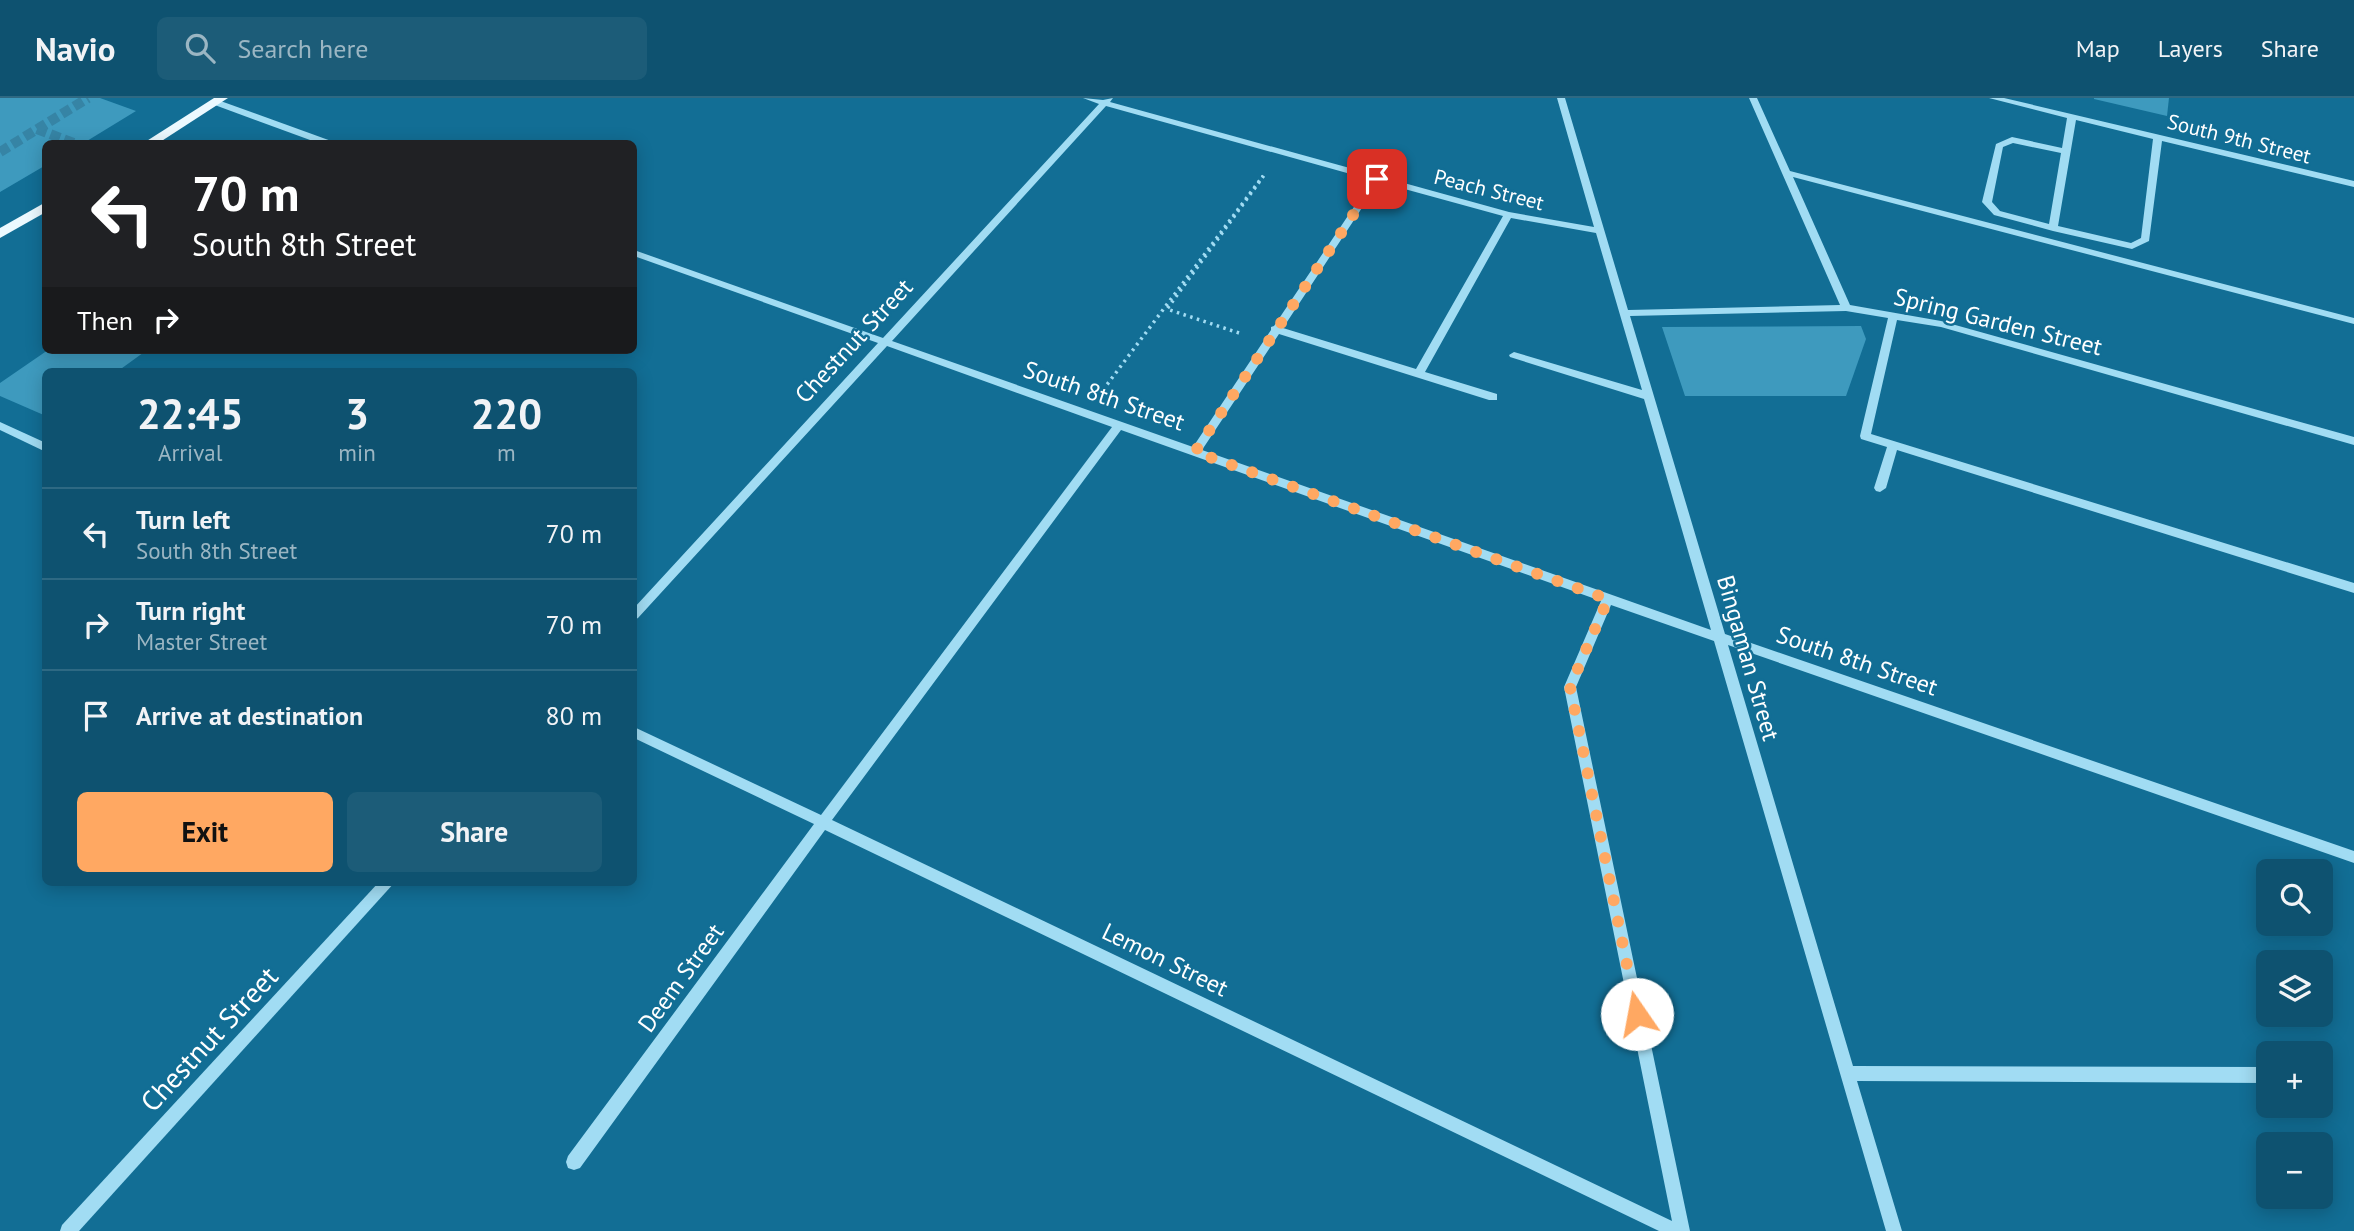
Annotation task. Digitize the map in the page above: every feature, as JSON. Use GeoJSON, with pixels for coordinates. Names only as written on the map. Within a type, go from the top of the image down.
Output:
{"type":"FeatureCollection","features":[{"type":"Feature","properties":{"kind":"main road"},"geometry":{"type":"LineString","coordinates":[[154,140],[214,99]]}},
{"type":"Feature","properties":{"kind":"main road"},"geometry":{"type":"LineString","coordinates":[[0,234],[42,208]]}},
{"type":"Feature","properties":{"kind":"street","name":"Peach Street"},"geometry":{"type":"LineString","coordinates":[[1087,98],[1107,101],[1507,215],[1600,232]]}},
{"type":"Feature","properties":{"kind":"street","name":"Bingaman Street"},"geometry":{"type":"LineString","coordinates":[[1561,98],[1894,1231]]}},
{"type":"Feature","properties":{"kind":"street"},"geometry":{"type":"LineString","coordinates":[[1753,98],[1846,308]]}},
{"type":"Feature","properties":{"kind":"street","name":"South 9th Street"},"geometry":{"type":"LineString","coordinates":[[1996,98],[2354,184]]}},
{"type":"Feature","properties":{"kind":"street"},"geometry":{"type":"LineString","coordinates":[[214,99],[321,140]]}},
{"type":"Feature","properties":{"kind":"street","name":"Chestnut Street"},"geometry":{"type":"LineString","coordinates":[[637,612],[1107,101]]}},
{"type":"Feature","properties":{"kind":"street"},"geometry":{"type":"LineString","coordinates":[[2053,228],[2064,151],[2072,117]]}},
{"type":"Feature","properties":{"kind":"street"},"geometry":{"type":"LineString","coordinates":[[2064,151],[2012,140],[1999,146],[1987,202],[1997,213],[2132,246],[2146,239],[2158,137]]}},
{"type":"Feature","properties":{"kind":"street"},"geometry":{"type":"LineString","coordinates":[[1786,173],[2354,321]]}},
{"type":"Feature","properties":{"kind":"street"},"geometry":{"type":"LineString","coordinates":[[1195,452],[1377,179]]}},
{"type":"Feature","properties":{"kind":"street"},"geometry":{"type":"LineString","coordinates":[[1419,373],[1507,215]]}},
{"type":"Feature","properties":{"kind":"street","name":"South 8th Street"},"geometry":{"type":"LineString","coordinates":[[637,254],[1608,599],[2354,857]]}},
{"type":"Feature","properties":{"kind":"street","name":"Spring Garden Street"},"geometry":{"type":"LineString","coordinates":[[1623,313],[1846,308],[1941,324],[2354,441]]}},
{"type":"Feature","properties":{"kind":"street"},"geometry":{"type":"LineString","coordinates":[[1893,316],[1865,436],[2354,588]]}},
{"type":"Feature","properties":{"kind":"street"},"geometry":{"type":"LineString","coordinates":[[1275,329],[1493,397]]}},
{"type":"Feature","properties":{"kind":"street"},"geometry":{"type":"LineString","coordinates":[[1514,355],[1648,396]]}},
{"type":"Feature","properties":{"kind":"street","name":"Deem Street"},"geometry":{"type":"LineString","coordinates":[[574,1162],[1119,425]]}},
{"type":"Feature","properties":{"kind":"street"},"geometry":{"type":"LineString","coordinates":[[0,426],[42,446]]}},
{"type":"Feature","properties":{"kind":"street"},"geometry":{"type":"LineString","coordinates":[[1880,488],[1893,445]]}},
{"type":"Feature","properties":{"kind":"street"},"geometry":{"type":"LineString","coordinates":[[1608,599],[1570,687],[1679,1231]]}},
{"type":"Feature","properties":{"kind":"street","name":"Lemon Street"},"geometry":{"type":"LineString","coordinates":[[637,733],[1679,1231]]}},
{"type":"Feature","properties":{"kind":"street","name":"Chestnut Street"},"geometry":{"type":"LineString","coordinates":[[68,1231],[384,886]]}},
{"type":"Feature","properties":{"kind":"street"},"geometry":{"type":"LineString","coordinates":[[1848,1073],[2256,1075]]}},
{"type":"Feature","properties":{"kind":"path"},"geometry":{"type":"LineString","coordinates":[[1266,342],[1167,309],[1281,152]]}},
{"type":"Feature","properties":{"kind":"path"},"geometry":{"type":"LineString","coordinates":[[1086,413],[1281,152]]}},
{"type":"Feature","properties":{"kind":"building"},"geometry":{"type":"Polygon","coordinates":[[[0,98],[100,98],[136,111],[89,140],[42,140],[42,167],[0,192],[0,98]]]}},
{"type":"Feature","properties":{"kind":"building"},"geometry":{"type":"Polygon","coordinates":[[[2169,98],[2167,116],[2094,99],[2169,98]]]}},
{"type":"Feature","properties":{"kind":"building"},"geometry":{"type":"Polygon","coordinates":[[[1861,326],[1866,339],[1846,396],[1685,396],[1662,327],[1861,326]]]}},
{"type":"Feature","properties":{"kind":"building"},"geometry":{"type":"Polygon","coordinates":[[[42,354],[141,354],[122,368],[42,368],[42,414],[0,396],[0,383],[42,354]]]}},
{"type":"Feature","properties":{"kind":"tunnel"},"geometry":{"type":"LineString","coordinates":[[37,129],[88,98]]}},
{"type":"Feature","properties":{"kind":"tunnel"},"geometry":{"type":"LineString","coordinates":[[0,152],[37,129]]}},
{"type":"Feature","properties":{"kind":"tunnel"},"geometry":{"type":"LineString","coordinates":[[37,129],[66,140]]}},
{"type":"Feature","properties":{"kind":"route"},"geometry":{"type":"LineString","coordinates":[[1377,179],[1195,452],[1608,599],[1570,687],[1637,1014]]}}]}
